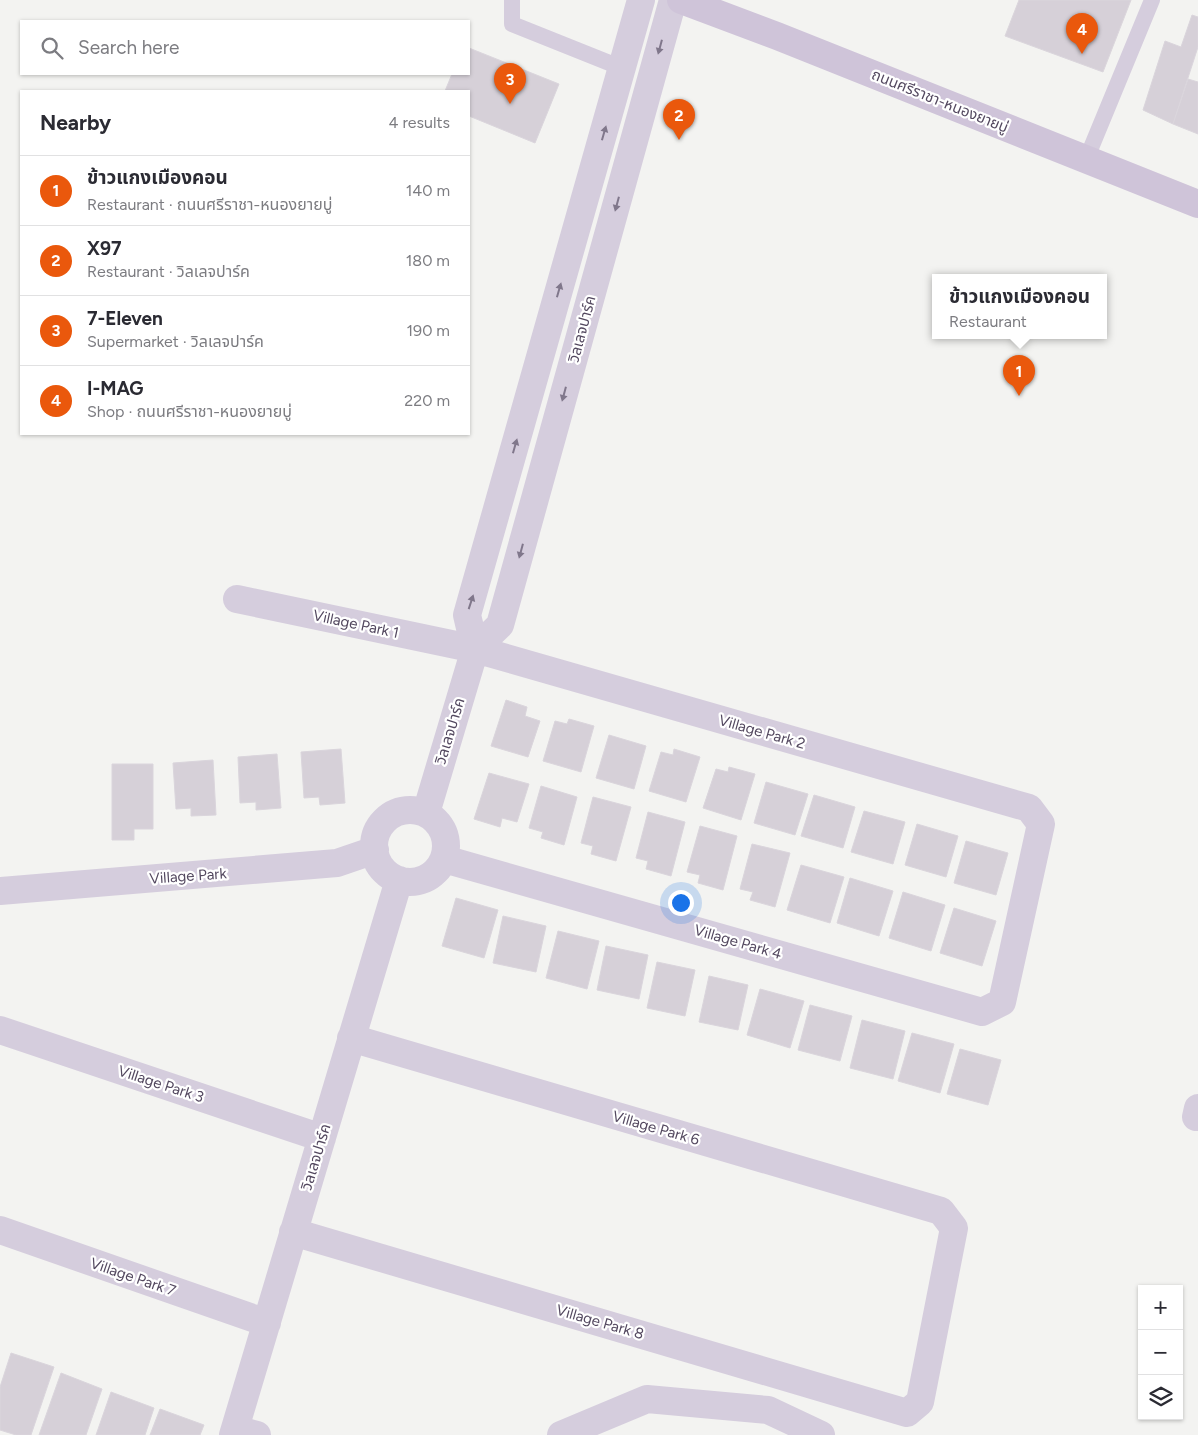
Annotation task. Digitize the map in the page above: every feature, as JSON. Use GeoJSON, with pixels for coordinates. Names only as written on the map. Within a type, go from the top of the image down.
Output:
{"type":"FeatureCollection","features":[{"type":"Feature","properties":{"kind":"main road","name":"ถนนศรีราชา-หนองยายบู่"},"geometry":{"type":"LineString","coordinates":[[681,0],[777,36],[1198,204]]}},
{"type":"Feature","properties":{"kind":"street","name":"วิลเลจปาร์ค"},"geometry":{"type":"LineString","coordinates":[[426,813],[475,649],[467,615],[642,0]]}},
{"type":"Feature","properties":{"kind":"street","name":"วิลเลจปาร์ค"},"geometry":{"type":"LineString","coordinates":[[475,649],[500,626],[673,0]]}},
{"type":"Feature","properties":{"kind":"street","name":"Village Park 1"},"geometry":{"type":"LineString","coordinates":[[237,599],[475,649]]}},
{"type":"Feature","properties":{"kind":"street","name":"Village Park 2"},"geometry":{"type":"LineString","coordinates":[[475,649],[1029,808],[1041,824],[1002,1002]]}},
{"type":"Feature","properties":{"kind":"street"},"geometry":{"type":"LineString","coordinates":[[413,810],[426,813],[441,827],[446,837],[444,859],[439,868],[426,878],[410,882],[399,880],[382,868],[377,860],[375,850],[375,838],[380,826],[389,817],[400,811],[413,810]]}},
{"type":"Feature","properties":{"kind":"street","name":"Village Park"},"geometry":{"type":"LineString","coordinates":[[0,891],[337,863],[375,850]]}},
{"type":"Feature","properties":{"kind":"street","name":"Village Park 4"},"geometry":{"type":"LineString","coordinates":[[444,859],[982,1012],[1002,1002]]}},
{"type":"Feature","properties":{"kind":"street","name":"วิลเลจปาร์ค"},"geometry":{"type":"LineString","coordinates":[[241,1433],[267,1323],[293,1232],[399,880]]}},
{"type":"Feature","properties":{"kind":"street","name":"Village Park 3"},"geometry":{"type":"LineString","coordinates":[[0,1030],[322,1138]]}},
{"type":"Feature","properties":{"kind":"street","name":"Village Park 6"},"geometry":{"type":"LineString","coordinates":[[351,1038],[942,1211],[954,1228],[920,1402],[907,1413]]}},
{"type":"Feature","properties":{"kind":"street","name":"Village Park 7"},"geometry":{"type":"LineString","coordinates":[[0,1230],[267,1323]]}},
{"type":"Feature","properties":{"kind":"street","name":"Village Park 8"},"geometry":{"type":"LineString","coordinates":[[293,1232],[907,1413]]}},
{"type":"Feature","properties":{"kind":"street"},"geometry":{"type":"LineString","coordinates":[[561,1435],[647,1399],[768,1410],[821,1435]]}},
{"type":"Feature","properties":{"kind":"lane"},"geometry":{"type":"LineString","coordinates":[[512,0],[512,24],[622,68]]}},
{"type":"Feature","properties":{"kind":"lane"},"geometry":{"type":"LineString","coordinates":[[1086,160],[1152,0]]}},
{"type":"Feature","properties":{"kind":"building"},"geometry":{"type":"Polygon","coordinates":[[[1019,0],[1131,0],[1103,72],[1005,36],[1019,0]]]}},
{"type":"Feature","properties":{"kind":"building"},"geometry":{"type":"Polygon","coordinates":[[[1192,15],[1198,17],[1198,47],[1173,124],[1143,110],[1165,41],[1181,47],[1192,15]]]}},
{"type":"Feature","properties":{"kind":"building"},"geometry":{"type":"Polygon","coordinates":[[[470,48],[559,84],[535,143],[470,116],[470,90],[445,90],[452,75],[470,75],[470,48]]]}},
{"type":"Feature","properties":{"kind":"building"},"geometry":{"type":"Polygon","coordinates":[[[1188,79],[1198,82],[1198,134],[1173,124],[1188,79]]]}},
{"type":"Feature","properties":{"kind":"building"},"geometry":{"type":"Polygon","coordinates":[[[506,700],[527,707],[525,716],[540,721],[528,757],[491,746],[506,700]]]}},
{"type":"Feature","properties":{"kind":"building"},"geometry":{"type":"Polygon","coordinates":[[[569,719],[594,726],[581,772],[543,761],[555,721],[567,724],[569,719]]]}},
{"type":"Feature","properties":{"kind":"building"},"geometry":{"type":"Polygon","coordinates":[[[609,735],[646,746],[634,789],[596,778],[609,735]]]}},
{"type":"Feature","properties":{"kind":"building"},"geometry":{"type":"Polygon","coordinates":[[[341,749],[345,803],[320,805],[319,797],[304,798],[301,752],[341,749]]]}},
{"type":"Feature","properties":{"kind":"building"},"geometry":{"type":"Polygon","coordinates":[[[674,749],[700,757],[686,802],[649,791],[661,752],[673,755],[674,749]]]}},
{"type":"Feature","properties":{"kind":"building"},"geometry":{"type":"Polygon","coordinates":[[[277,754],[281,808],[256,810],[256,802],[240,803],[238,757],[277,754]]]}},
{"type":"Feature","properties":{"kind":"building"},"geometry":{"type":"Polygon","coordinates":[[[213,760],[216,815],[191,816],[191,808],[176,809],[173,763],[213,760]]]}},
{"type":"Feature","properties":{"kind":"building"},"geometry":{"type":"Polygon","coordinates":[[[112,764],[153,764],[153,829],[134,829],[134,840],[112,840],[112,764]]]}},
{"type":"Feature","properties":{"kind":"building"},"geometry":{"type":"Polygon","coordinates":[[[729,767],[755,774],[741,820],[703,808],[716,769],[728,772],[729,767]]]}},
{"type":"Feature","properties":{"kind":"building"},"geometry":{"type":"Polygon","coordinates":[[[489,773],[529,784],[517,822],[502,818],[500,827],[474,819],[489,773]]]}},
{"type":"Feature","properties":{"kind":"building"},"geometry":{"type":"Polygon","coordinates":[[[766,782],[808,794],[795,835],[754,823],[766,782]]]}},
{"type":"Feature","properties":{"kind":"building"},"geometry":{"type":"Polygon","coordinates":[[[541,786],[577,797],[564,845],[541,838],[543,832],[529,828],[541,786]]]}},
{"type":"Feature","properties":{"kind":"building"},"geometry":{"type":"Polygon","coordinates":[[[814,795],[855,807],[843,848],[801,836],[814,795]]]}},
{"type":"Feature","properties":{"kind":"building"},"geometry":{"type":"Polygon","coordinates":[[[593,797],[631,807],[616,861],[591,854],[593,846],[581,843],[593,797]]]}},
{"type":"Feature","properties":{"kind":"building"},"geometry":{"type":"Polygon","coordinates":[[[864,811],[905,822],[893,864],[851,852],[864,811]]]}},
{"type":"Feature","properties":{"kind":"building"},"geometry":{"type":"Polygon","coordinates":[[[648,812],[685,822],[671,876],[646,869],[648,861],[636,858],[648,812]]]}},
{"type":"Feature","properties":{"kind":"building"},"geometry":{"type":"Polygon","coordinates":[[[917,824],[958,836],[946,877],[905,865],[917,824]]]}},
{"type":"Feature","properties":{"kind":"building"},"geometry":{"type":"Polygon","coordinates":[[[700,826],[737,836],[723,890],[698,883],[700,875],[687,872],[700,826]]]}},
{"type":"Feature","properties":{"kind":"building"},"geometry":{"type":"Polygon","coordinates":[[[966,841],[1008,853],[996,895],[954,883],[966,841]]]}},
{"type":"Feature","properties":{"kind":"building"},"geometry":{"type":"Polygon","coordinates":[[[752,844],[790,853],[775,907],[750,900],[753,892],[740,889],[752,844]]]}},
{"type":"Feature","properties":{"kind":"building"},"geometry":{"type":"Polygon","coordinates":[[[801,865],[844,877],[830,923],[787,910],[801,865]]]}},
{"type":"Feature","properties":{"kind":"building"},"geometry":{"type":"Polygon","coordinates":[[[850,878],[893,891],[879,936],[837,923],[850,878]]]}},
{"type":"Feature","properties":{"kind":"building"},"geometry":{"type":"Polygon","coordinates":[[[903,892],[945,905],[931,951],[889,938],[903,892]]]}},
{"type":"Feature","properties":{"kind":"building"},"geometry":{"type":"Polygon","coordinates":[[[456,898],[498,910],[484,958],[442,946],[456,898]]]}},
{"type":"Feature","properties":{"kind":"building"},"geometry":{"type":"Polygon","coordinates":[[[954,908],[996,921],[982,966],[940,953],[954,908]]]}},
{"type":"Feature","properties":{"kind":"building"},"geometry":{"type":"Polygon","coordinates":[[[503,916],[546,926],[536,972],[493,963],[503,916]]]}},
{"type":"Feature","properties":{"kind":"building"},"geometry":{"type":"Polygon","coordinates":[[[558,931],[599,941],[587,989],[546,978],[558,931]]]}},
{"type":"Feature","properties":{"kind":"building"},"geometry":{"type":"Polygon","coordinates":[[[606,946],[648,955],[639,999],[597,990],[606,946]]]}},
{"type":"Feature","properties":{"kind":"building"},"geometry":{"type":"Polygon","coordinates":[[[657,962],[695,970],[685,1016],[647,1008],[657,962]]]}},
{"type":"Feature","properties":{"kind":"building"},"geometry":{"type":"Polygon","coordinates":[[[709,976],[748,985],[738,1030],[699,1022],[709,976]]]}},
{"type":"Feature","properties":{"kind":"building"},"geometry":{"type":"Polygon","coordinates":[[[760,989],[804,1001],[790,1048],[747,1035],[760,989]]]}},
{"type":"Feature","properties":{"kind":"building"},"geometry":{"type":"Polygon","coordinates":[[[810,1005],[852,1016],[840,1061],[798,1050],[810,1005]]]}},
{"type":"Feature","properties":{"kind":"building"},"geometry":{"type":"Polygon","coordinates":[[[862,1020],[905,1031],[893,1079],[850,1068],[862,1020]]]}},
{"type":"Feature","properties":{"kind":"building"},"geometry":{"type":"Polygon","coordinates":[[[912,1033],[954,1044],[940,1093],[898,1081],[912,1033]]]}},
{"type":"Feature","properties":{"kind":"building"},"geometry":{"type":"Polygon","coordinates":[[[960,1049],[1001,1060],[988,1105],[947,1094],[960,1049]]]}},
{"type":"Feature","properties":{"kind":"building"},"geometry":{"type":"Polygon","coordinates":[[[11,1353],[54,1367],[31,1435],[16,1435],[0,1430],[0,1387],[11,1353]]]}},
{"type":"Feature","properties":{"kind":"building"},"geometry":{"type":"Polygon","coordinates":[[[61,1373],[102,1389],[86,1435],[39,1435],[61,1373]]]}},
{"type":"Feature","properties":{"kind":"building"},"geometry":{"type":"Polygon","coordinates":[[[111,1392],[154,1408],[145,1435],[96,1435],[111,1392]]]}},
{"type":"Feature","properties":{"kind":"building"},"geometry":{"type":"Polygon","coordinates":[[[160,1409],[204,1425],[200,1435],[150,1435],[160,1409]]]}},
{"type":"Feature","properties":{"kind":"place","name":"I-MAG"},"geometry":{"type":"Point","coordinates":[1082,54]}},
{"type":"Feature","properties":{"kind":"place","name":"7-Eleven"},"geometry":{"type":"Point","coordinates":[510,104]}},
{"type":"Feature","properties":{"kind":"place","name":"X97"},"geometry":{"type":"Point","coordinates":[679,140]}},
{"type":"Feature","properties":{"kind":"place","name":"ข้าวแกงเมืองคอน"},"geometry":{"type":"Point","coordinates":[1019,396]}}]}
